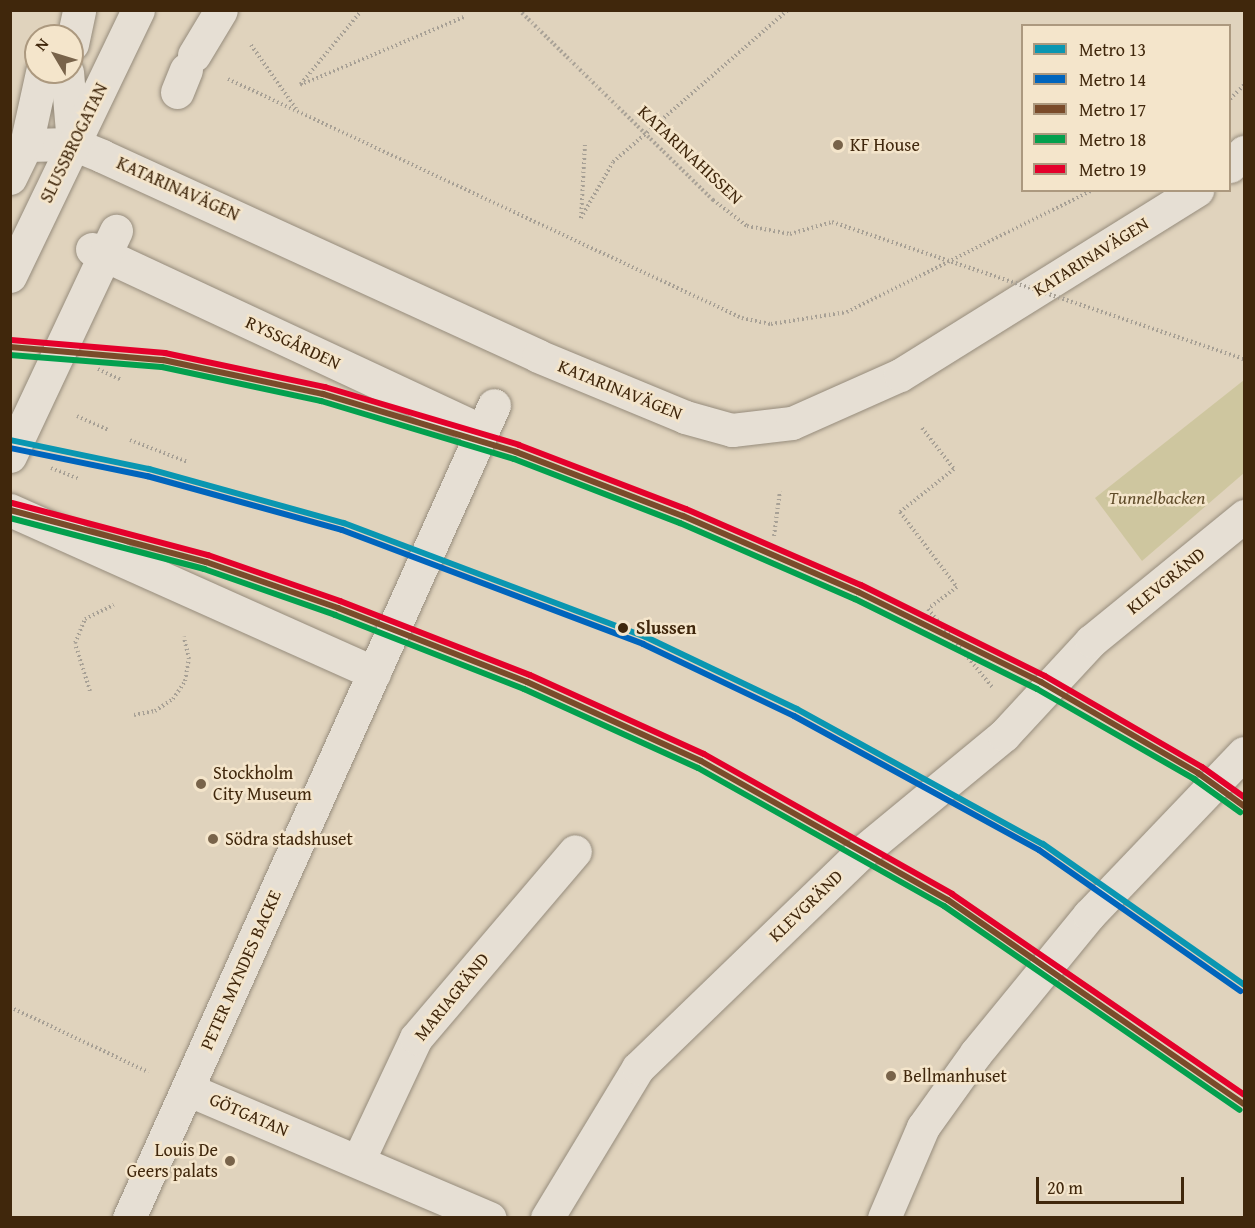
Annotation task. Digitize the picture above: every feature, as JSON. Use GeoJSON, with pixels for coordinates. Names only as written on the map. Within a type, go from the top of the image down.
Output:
{"type":"FeatureCollection","features":[{"type":"Feature","properties":{"kind":"street","name":"SLUSSBROGATAN"},"geometry":{"type":"LineString","coordinates":[[10,276],[138,10]]}},
{"type":"Feature","properties":{"kind":"street"},"geometry":{"type":"LineString","coordinates":[[10,178],[26,145],[39,84]]}},
{"type":"Feature","properties":{"kind":"street"},"geometry":{"type":"LineString","coordinates":[[68,84],[73,144]]}},
{"type":"Feature","properties":{"kind":"street","name":"KATARINAVÄGEN"},"geometry":{"type":"LineString","coordinates":[[26,145],[73,144],[538,356],[685,417],[732,430],[792,423],[900,375],[1194,192]]}},
{"type":"Feature","properties":{"kind":"street"},"geometry":{"type":"LineString","coordinates":[[1231,165],[1245,153]]}},
{"type":"Feature","properties":{"kind":"street","name":"RYSSGÅRDEN"},"geometry":{"type":"LineString","coordinates":[[10,456],[104,245],[488,418],[353,722]]}},
{"type":"Feature","properties":{"kind":"street"},"geometry":{"type":"LineString","coordinates":[[10,510],[165,589],[374,673]]}},
{"type":"Feature","properties":{"kind":"street","name":"KLEVGRÄND"},"geometry":{"type":"LineString","coordinates":[[547,1218],[638,1068],[861,853],[1018,720],[1091,641],[1245,516]]}},
{"type":"Feature","properties":{"kind":"street","name":"PETER MYNDES BACKE"},"geometry":{"type":"LineString","coordinates":[[129,1218],[353,722]]}},
{"type":"Feature","properties":{"kind":"street"},"geometry":{"type":"LineString","coordinates":[[884,1218],[923,1127],[976,1053],[1089,915],[1245,753]]}},
{"type":"Feature","properties":{"kind":"street","name":"MARIAGRÄND"},"geometry":{"type":"LineString","coordinates":[[358,1161],[416,1038],[575,851]]}},
{"type":"Feature","properties":{"kind":"street","name":"GÖTGATAN"},"geometry":{"type":"LineString","coordinates":[[187,1089],[490,1218]]}},
{"type":"Feature","properties":{"kind":"path"},"geometry":{"type":"LineString","coordinates":[[362,10],[300,85],[464,17]]}},
{"type":"Feature","properties":{"kind":"path","name":"KATARINAHISSEN"},"geometry":{"type":"LineString","coordinates":[[519,10],[713,200],[747,226],[790,234],[832,222],[1245,359]]}},
{"type":"Feature","properties":{"kind":"path"},"geometry":{"type":"LineString","coordinates":[[585,143],[581,218],[613,162],[788,10]]}},
{"type":"Feature","properties":{"kind":"path"},"geometry":{"type":"LineString","coordinates":[[245,35],[299,113]]}},
{"type":"Feature","properties":{"kind":"path"},"geometry":{"type":"LineString","coordinates":[[222,76],[741,318],[771,324],[847,312],[1089,192]]}},
{"type":"Feature","properties":{"kind":"path"},"geometry":{"type":"LineString","coordinates":[[1231,98],[1245,85]]}},
{"type":"Feature","properties":{"kind":"path"},"geometry":{"type":"LineString","coordinates":[[65,411],[109,430]]}},
{"type":"Feature","properties":{"kind":"path"},"geometry":{"type":"LineString","coordinates":[[922,428],[954,469],[900,512],[957,587],[928,609],[1018,720]]}},
{"type":"Feature","properties":{"kind":"path"},"geometry":{"type":"LineString","coordinates":[[130,440],[188,462]]}},
{"type":"Feature","properties":{"kind":"path"},"geometry":{"type":"LineString","coordinates":[[774,536],[780,491]]}},
{"type":"Feature","properties":{"kind":"path"},"geometry":{"type":"LineString","coordinates":[[90,692],[76,653],[79,630],[97,610],[124,605]]}},
{"type":"Feature","properties":{"kind":"path"},"geometry":{"type":"LineString","coordinates":[[134,715],[164,705],[185,681],[189,659],[178,629]]}},
{"type":"Feature","properties":{"kind":"path","name":"GÖTGATAN"},"geometry":{"type":"LineString","coordinates":[[10,1008],[187,1089]]}},
{"type":"Feature","properties":{"kind":"green space","name":"Tunnelbacken"},"geometry":{"type":"Polygon","coordinates":[[[1244,380],[1244,473],[1142,561],[1095,498],[1244,380]]]}},
{"type":"Feature","properties":{"kind":"metro line","name":"19"},"geometry":{"type":"LineString","coordinates":[[11,340],[165,353],[325,387],[519,445],[686,509],[861,585],[1045,676],[1202,767],[1244,797]]}},
{"type":"Feature","properties":{"kind":"metro line","name":"17"},"geometry":{"type":"LineString","coordinates":[[10,347],[163,360],[323,394],[516,452],[683,516],[858,592],[1041,682],[1198,773],[1244,806]]}},
{"type":"Feature","properties":{"kind":"metro line","name":"18"},"geometry":{"type":"LineString","coordinates":[[10,355],[162,367],[321,401],[514,459],[680,523],[855,599],[1037,689],[1194,779],[1240,812]]}},
{"type":"Feature","properties":{"kind":"metro line","name":"13"},"geometry":{"type":"LineString","coordinates":[[10,440],[149,469],[344,523],[646,637],[797,709],[1043,844],[1244,985]]}},
{"type":"Feature","properties":{"kind":"metro line","name":"14"},"geometry":{"type":"LineString","coordinates":[[10,448],[147,476],[342,530],[643,644],[794,716],[1039,850],[1240,991]]}},
{"type":"Feature","properties":{"kind":"metro line","name":"19"},"geometry":{"type":"LineString","coordinates":[[12,503],[208,555],[340,601],[530,675],[704,754],[952,894],[1244,1095]]}},
{"type":"Feature","properties":{"kind":"metro line","name":"17"},"geometry":{"type":"LineString","coordinates":[[10,510],[206,562],[338,608],[527,682],[701,761],[948,900],[1244,1104]]}},
{"type":"Feature","properties":{"kind":"metro line","name":"18"},"geometry":{"type":"LineString","coordinates":[[10,518],[204,569],[335,615],[524,689],[698,768],[944,906],[1240,1110]]}},
{"type":"Feature","properties":{"kind":"place","name":"KF House"},"geometry":{"type":"Point","coordinates":[838,145]}},
{"type":"Feature","properties":{"kind":"place","name":"Slussen"},"geometry":{"type":"Point","coordinates":[623,628]}},
{"type":"Feature","properties":{"kind":"place","name":"Stockholm City Museum"},"geometry":{"type":"Point","coordinates":[201,784]}},
{"type":"Feature","properties":{"kind":"place","name":"Södra stadshuset"},"geometry":{"type":"Point","coordinates":[213,839]}},
{"type":"Feature","properties":{"kind":"place","name":"Bellmanhuset"},"geometry":{"type":"Point","coordinates":[891,1076]}},
{"type":"Feature","properties":{"kind":"place","name":"Louis De Geers palats"},"geometry":{"type":"Point","coordinates":[230,1161]}}]}
